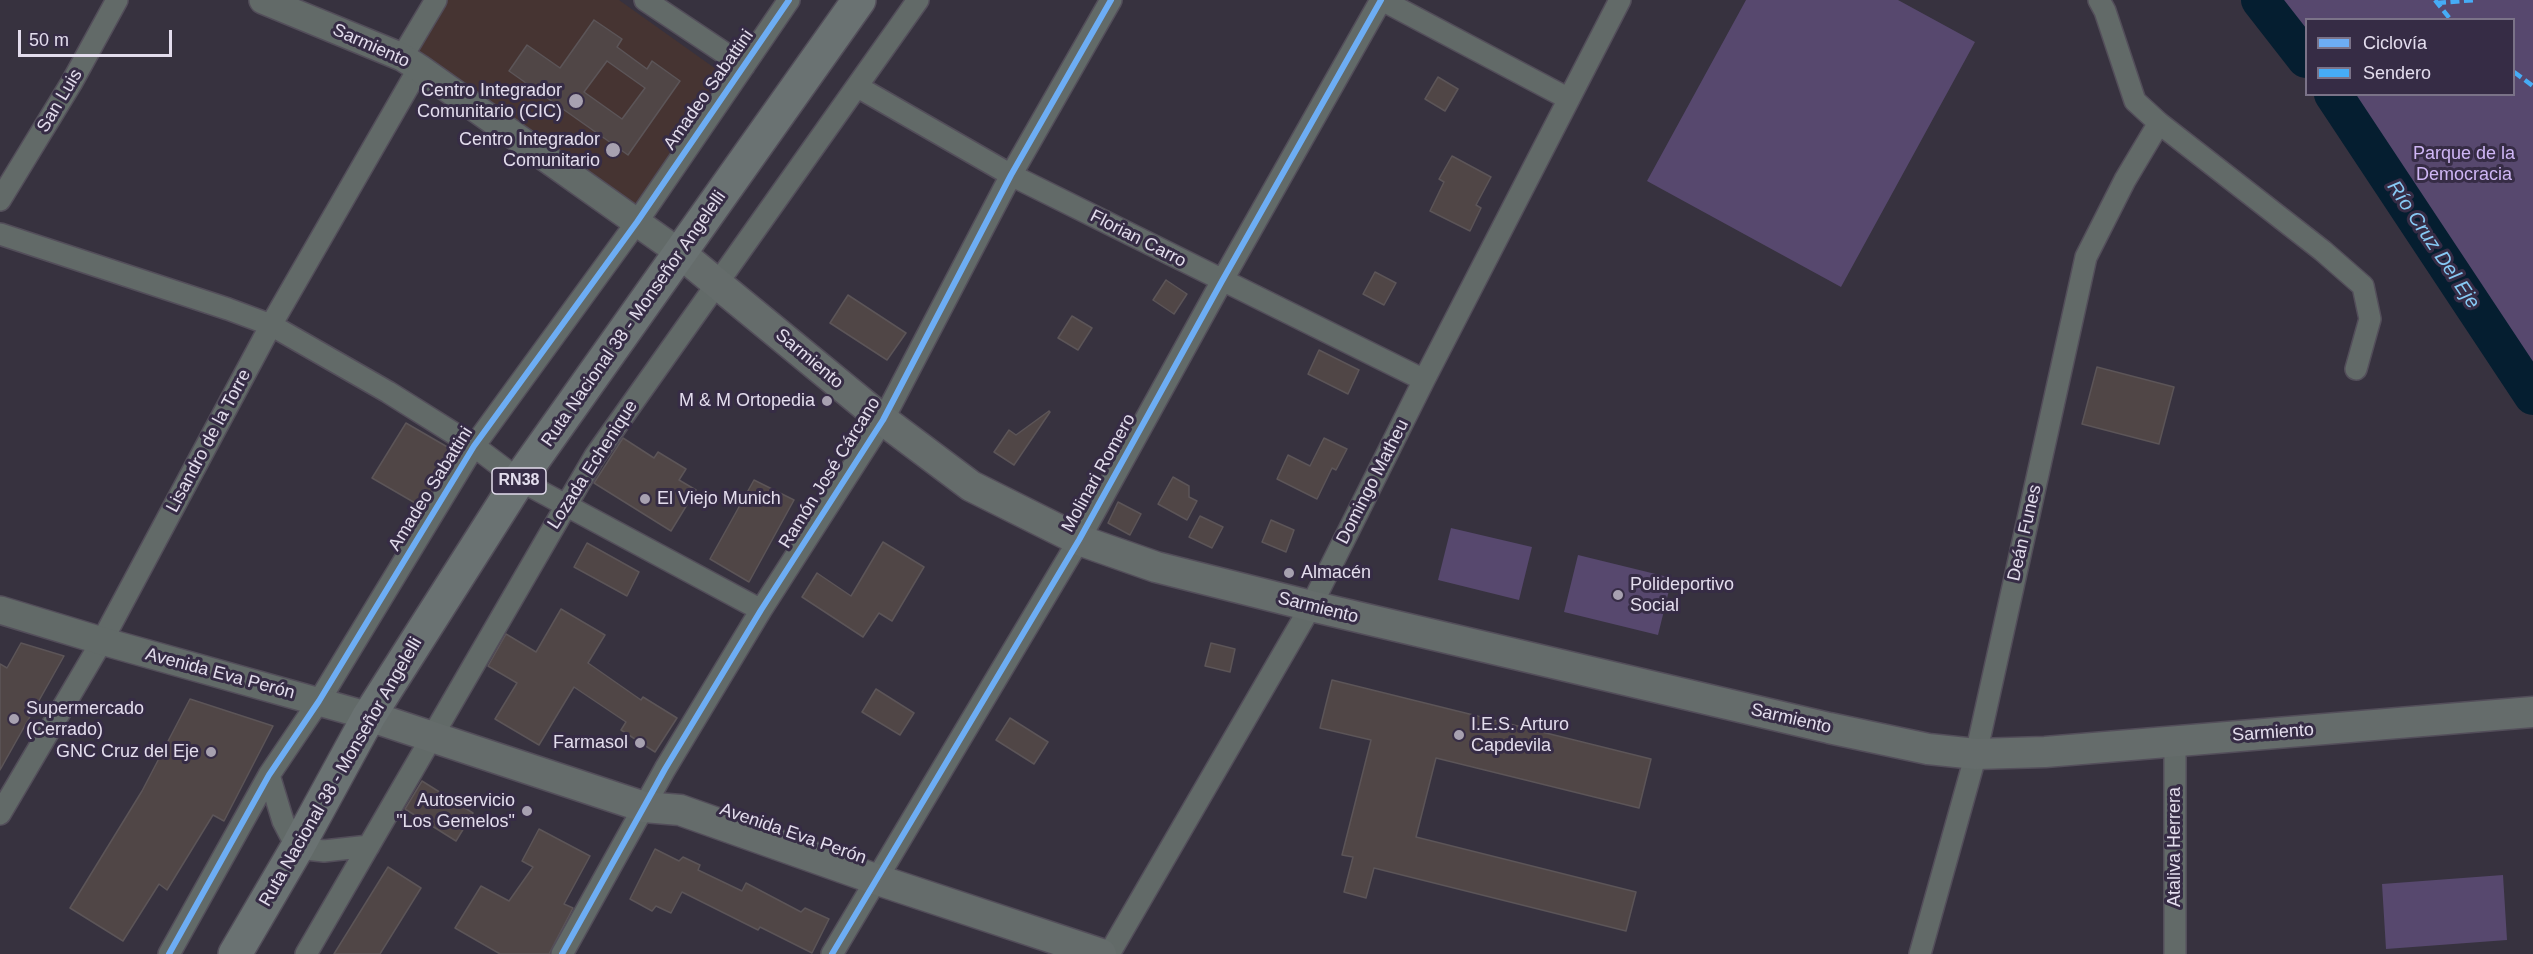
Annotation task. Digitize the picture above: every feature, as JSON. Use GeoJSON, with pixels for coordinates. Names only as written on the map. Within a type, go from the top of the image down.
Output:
{"type":"FeatureCollection","features":[{"type":"Feature","properties":{"kind":"highway","name":"Ruta Nacional 38 - Monseñor Angelelli"},"geometry":{"type":"LineString","coordinates":[[235,954],[297,848],[369,716],[519,480],[860,0]]}},
{"type":"Feature","properties":{"kind":"main road","name":"Sarmiento"},"geometry":{"type":"LineString","coordinates":[[680,253],[883,420],[971,486],[1079,540],[1156,567],[1311,606],[1830,728],[1928,749],[1976,754],[2045,752],[2533,712]]}},
{"type":"Feature","properties":{"kind":"main road","name":"Avenida Eva Perón"},"geometry":{"type":"LineString","coordinates":[[369,716],[644,807],[680,810],[1038,954]]}},
{"type":"Feature","properties":{"kind":"main road","name":"Avenida Eva Perón"},"geometry":{"type":"LineString","coordinates":[[871,886],[1101,954]]}},
{"type":"Feature","properties":{"kind":"street","name":"San Luis"},"geometry":{"type":"LineString","coordinates":[[0,200],[72,82],[117,0]]}},
{"type":"Feature","properties":{"kind":"street","name":"Sarmiento"},"geometry":{"type":"LineString","coordinates":[[263,0],[410,62],[680,253]]}},
{"type":"Feature","properties":{"kind":"street","name":"Lisandro de la Torre"},"geometry":{"type":"LineString","coordinates":[[0,814],[102,641],[271,326],[410,62],[436,0]]}},
{"type":"Feature","properties":{"kind":"street"},"geometry":{"type":"LineString","coordinates":[[645,0],[744,66]]}},
{"type":"Feature","properties":{"kind":"street","name":"Amadeo Sabattini"},"geometry":{"type":"LineString","coordinates":[[169,954],[269,775],[319,701],[474,446],[637,222],[789,0]]}},
{"type":"Feature","properties":{"kind":"street","name":"Lozada Echenique"},"geometry":{"type":"LineString","coordinates":[[306,954],[595,456],[918,0]]}},
{"type":"Feature","properties":{"kind":"street","name":"Ramón José Cárcano"},"geometry":{"type":"LineString","coordinates":[[562,954],[644,807],[761,610],[883,420],[1011,175],[1111,0]]}},
{"type":"Feature","properties":{"kind":"street"},"geometry":{"type":"LineString","coordinates":[[1382,0],[1569,99]]}},
{"type":"Feature","properties":{"kind":"street","name":"Molinari Romero"},"geometry":{"type":"LineString","coordinates":[[832,954],[1079,540],[1222,281],[1382,0]]}},
{"type":"Feature","properties":{"kind":"street","name":"Domingo Matheu"},"geometry":{"type":"LineString","coordinates":[[1109,954],[1311,606],[1424,380],[1620,0]]}},
{"type":"Feature","properties":{"kind":"street"},"geometry":{"type":"LineString","coordinates":[[2099,0],[2105,11],[2135,101],[2158,123],[2323,251],[2363,286],[2370,319],[2356,369]]}},
{"type":"Feature","properties":{"kind":"street","name":"Florian Carro"},"geometry":{"type":"LineString","coordinates":[[858,87],[1011,175],[1424,380]]}},
{"type":"Feature","properties":{"kind":"street","name":"Deán Funes"},"geometry":{"type":"LineString","coordinates":[[1920,954],[1976,754],[2086,257],[2125,180],[2158,123]]}},
{"type":"Feature","properties":{"kind":"street"},"geometry":{"type":"LineString","coordinates":[[0,234],[228,309],[271,326],[388,392],[474,446],[519,480],[761,610]]}},
{"type":"Feature","properties":{"kind":"street","name":"Avenida Eva Perón"},"geometry":{"type":"LineString","coordinates":[[0,610],[369,716]]}},
{"type":"Feature","properties":{"kind":"street","name":"Ataliva Herrera"},"geometry":{"type":"LineString","coordinates":[[2175,741],[2175,954]]}},
{"type":"Feature","properties":{"kind":"street"},"geometry":{"type":"LineString","coordinates":[[269,775],[283,821],[297,848],[324,851],[369,846]]}},
{"type":"Feature","properties":{"kind":"shaded area","name":"Centro Integrador Comunitario"},"geometry":{"type":"Polygon","coordinates":[[[437,0],[619,0],[730,79],[637,222],[406,53],[437,0]]]}},
{"type":"Feature","properties":{"kind":"green space"},"geometry":{"type":"Polygon","coordinates":[[[1746,0],[1898,0],[1975,42],[1841,287],[1647,181],[1746,0]]]}},
{"type":"Feature","properties":{"kind":"green space","name":"Parque de la Democracia"},"geometry":{"type":"Polygon","coordinates":[[[2260,0],[2533,0],[2533,396],[2334,96],[2515,96],[2515,18],[2305,18],[2305,58],[2260,0]]]}},
{"type":"Feature","properties":{"kind":"green space"},"geometry":{"type":"Polygon","coordinates":[[[1451,528],[1532,547],[1519,600],[1438,580],[1451,528]]]}},
{"type":"Feature","properties":{"kind":"green space","name":"Polideportivo Social"},"geometry":{"type":"Polygon","coordinates":[[[1578,555],[1672,578],[1658,635],[1564,612],[1578,555]]]}},
{"type":"Feature","properties":{"kind":"green space"},"geometry":{"type":"Polygon","coordinates":[[[2503,875],[2507,940],[2386,949],[2382,884],[2503,875]]]}},
{"type":"Feature","properties":{"kind":"building"},"geometry":{"type":"Polygon","coordinates":[[[594,20],[622,39],[617,47],[647,69],[652,61],[680,81],[628,155],[509,71],[527,45],[560,68],[594,20]],[[607,61],[584,92],[622,119],[645,88],[607,61]]]}},
{"type":"Feature","properties":{"kind":"building"},"geometry":{"type":"Polygon","coordinates":[[[1438,77],[1458,89],[1445,111],[1425,99],[1438,77]]]}},
{"type":"Feature","properties":{"kind":"building"},"geometry":{"type":"Polygon","coordinates":[[[1452,156],[1491,177],[1476,205],[1481,208],[1470,231],[1430,211],[1444,182],[1439,179],[1452,156]]]}},
{"type":"Feature","properties":{"kind":"building"},"geometry":{"type":"Polygon","coordinates":[[[1375,272],[1396,283],[1384,305],[1363,294],[1375,272]]]}},
{"type":"Feature","properties":{"kind":"building"},"geometry":{"type":"Polygon","coordinates":[[[1166,280],[1187,294],[1174,314],[1153,300],[1166,280]]]}},
{"type":"Feature","properties":{"kind":"building"},"geometry":{"type":"Polygon","coordinates":[[[848,295],[906,333],[887,360],[830,323],[848,295]]]}},
{"type":"Feature","properties":{"kind":"building"},"geometry":{"type":"Polygon","coordinates":[[[1072,316],[1092,328],[1078,350],[1058,338],[1072,316]]]}},
{"type":"Feature","properties":{"kind":"building"},"geometry":{"type":"Polygon","coordinates":[[[1319,350],[1359,370],[1348,394],[1308,374],[1319,350]]]}},
{"type":"Feature","properties":{"kind":"building"},"geometry":{"type":"Polygon","coordinates":[[[2097,367],[2174,387],[2159,444],[2082,424],[2097,367]]]}},
{"type":"Feature","properties":{"kind":"building"},"geometry":{"type":"Polygon","coordinates":[[[1049,411],[1014,465],[994,452],[1009,430],[1016,435],[1049,411]]]}},
{"type":"Feature","properties":{"kind":"building"},"geometry":{"type":"Polygon","coordinates":[[[406,423],[456,452],[422,507],[372,478],[406,423]]]}},
{"type":"Feature","properties":{"kind":"building"},"geometry":{"type":"Polygon","coordinates":[[[623,438],[654,458],[658,452],[686,469],[679,480],[696,490],[671,531],[594,483],[623,438]]]}},
{"type":"Feature","properties":{"kind":"building"},"geometry":{"type":"Polygon","coordinates":[[[1324,438],[1347,449],[1336,470],[1332,468],[1317,499],[1277,479],[1288,455],[1310,466],[1324,438]]]}},
{"type":"Feature","properties":{"kind":"building"},"geometry":{"type":"Polygon","coordinates":[[[1173,477],[1189,486],[1189,497],[1197,501],[1187,520],[1158,504],[1173,477]]]}},
{"type":"Feature","properties":{"kind":"building"},"geometry":{"type":"Polygon","coordinates":[[[754,480],[794,500],[749,582],[710,559],[754,480]]]}},
{"type":"Feature","properties":{"kind":"building"},"geometry":{"type":"Polygon","coordinates":[[[1118,502],[1141,514],[1130,535],[1108,523],[1118,502]]]}},
{"type":"Feature","properties":{"kind":"building"},"geometry":{"type":"Polygon","coordinates":[[[1200,516],[1223,527],[1212,548],[1189,537],[1200,516]]]}},
{"type":"Feature","properties":{"kind":"building"},"geometry":{"type":"Polygon","coordinates":[[[1271,520],[1294,530],[1286,552],[1262,542],[1271,520]]]}},
{"type":"Feature","properties":{"kind":"building"},"geometry":{"type":"Polygon","coordinates":[[[883,542],[924,567],[892,621],[879,613],[863,637],[802,597],[817,573],[851,596],[883,542]]]}},
{"type":"Feature","properties":{"kind":"building"},"geometry":{"type":"Polygon","coordinates":[[[587,543],[639,572],[627,596],[574,567],[587,543]]]}},
{"type":"Feature","properties":{"kind":"building"},"geometry":{"type":"Polygon","coordinates":[[[561,609],[605,635],[588,663],[641,700],[643,697],[677,718],[655,752],[621,730],[626,722],[574,687],[539,745],[495,719],[517,683],[488,666],[506,634],[536,652],[561,609]]]}},
{"type":"Feature","properties":{"kind":"building","name":"Supermercado (Cerrado)"},"geometry":{"type":"Polygon","coordinates":[[[21,643],[64,656],[0,770],[0,664],[7,668],[21,643]]]}},
{"type":"Feature","properties":{"kind":"building"},"geometry":{"type":"Polygon","coordinates":[[[1211,643],[1235,649],[1230,672],[1205,666],[1211,643]]]}},
{"type":"Feature","properties":{"kind":"building"},"geometry":{"type":"Polygon","coordinates":[[[1332,680],[1651,759],[1639,808],[1436,758],[1416,837],[1636,892],[1626,931],[1374,868],[1366,898],[1344,892],[1353,857],[1342,855],[1371,740],[1320,728],[1332,680]]]}},
{"type":"Feature","properties":{"kind":"building"},"geometry":{"type":"Polygon","coordinates":[[[876,689],[914,713],[900,735],[862,712],[876,689]]]}},
{"type":"Feature","properties":{"kind":"building"},"geometry":{"type":"Polygon","coordinates":[[[190,699],[273,726],[224,821],[213,815],[167,890],[159,884],[123,941],[70,908],[142,791],[190,699]]]}},
{"type":"Feature","properties":{"kind":"building"},"geometry":{"type":"Polygon","coordinates":[[[1010,718],[1048,742],[1034,764],[996,740],[1010,718]]]}},
{"type":"Feature","properties":{"kind":"building"},"geometry":{"type":"Polygon","coordinates":[[[422,781],[473,813],[456,841],[405,809],[422,781]]]}},
{"type":"Feature","properties":{"kind":"building"},"geometry":{"type":"Polygon","coordinates":[[[539,829],[590,856],[564,904],[573,908],[549,954],[500,954],[455,928],[481,886],[509,901],[533,867],[522,861],[539,829]]]}},
{"type":"Feature","properties":{"kind":"building"},"geometry":{"type":"Polygon","coordinates":[[[655,849],[679,861],[683,857],[700,865],[698,870],[742,891],[746,883],[801,912],[805,908],[829,919],[812,953],[760,927],[758,930],[682,892],[671,913],[656,906],[652,911],[630,899],[655,849]]]}},
{"type":"Feature","properties":{"kind":"building"},"geometry":{"type":"Polygon","coordinates":[[[388,867],[421,888],[380,954],[334,954],[388,867]]]}},
{"type":"Feature","properties":{"kind":"waterway","name":"Río Cruz Del Eje"},"geometry":{"type":"LineString","coordinates":[[2260,0],[2305,58]]}},
{"type":"Feature","properties":{"kind":"waterway","name":"Río Cruz Del Eje"},"geometry":{"type":"LineString","coordinates":[[2334,96],[2533,396]]}},
{"type":"Feature","properties":{"kind":"marked path"},"geometry":{"type":"LineString","coordinates":[[2435,0],[2449,18]]}},
{"type":"Feature","properties":{"kind":"marked path"},"geometry":{"type":"LineString","coordinates":[[2437,3],[2475,0]]}},
{"type":"Feature","properties":{"kind":"marked path"},"geometry":{"type":"LineString","coordinates":[[2515,73],[2533,86]]}},
{"type":"Feature","properties":{"kind":"cycle path"},"geometry":{"type":"LineString","coordinates":[[169,954],[269,775],[319,701],[474,446],[637,222],[789,0]]}},
{"type":"Feature","properties":{"kind":"cycle path"},"geometry":{"type":"LineString","coordinates":[[562,954],[665,769],[761,610],[883,420],[1011,175],[1111,0]]}},
{"type":"Feature","properties":{"kind":"cycle path"},"geometry":{"type":"LineString","coordinates":[[832,954],[1079,540],[1381,0]]}},
{"type":"Feature","properties":{"kind":"place","name":"Centro Integrador Comunitario (CIC)"},"geometry":{"type":"Point","coordinates":[576,101]}},
{"type":"Feature","properties":{"kind":"place","name":"Centro Integrador Comunitario"},"geometry":{"type":"Point","coordinates":[613,150]}},
{"type":"Feature","properties":{"kind":"place","name":"M & M Ortopedia"},"geometry":{"type":"Point","coordinates":[827,401]}},
{"type":"Feature","properties":{"kind":"place","name":"El Viejo Munich"},"geometry":{"type":"Point","coordinates":[645,499]}},
{"type":"Feature","properties":{"kind":"place","name":"Almacén"},"geometry":{"type":"Point","coordinates":[1289,573]}},
{"type":"Feature","properties":{"kind":"place","name":"Polideportivo Social"},"geometry":{"type":"Point","coordinates":[1618,595]}},
{"type":"Feature","properties":{"kind":"place","name":"Supermercado (Cerrado)"},"geometry":{"type":"Point","coordinates":[14,719]}},
{"type":"Feature","properties":{"kind":"place","name":"I.E.S. Arturo Capdevila"},"geometry":{"type":"Point","coordinates":[1459,735]}},
{"type":"Feature","properties":{"kind":"place","name":"Farmasol"},"geometry":{"type":"Point","coordinates":[640,743]}},
{"type":"Feature","properties":{"kind":"place","name":"GNC Cruz del Eje"},"geometry":{"type":"Point","coordinates":[211,752]}},
{"type":"Feature","properties":{"kind":"place","name":"Autoservicio \"Los Gemelos\""},"geometry":{"type":"Point","coordinates":[527,811]}}]}
